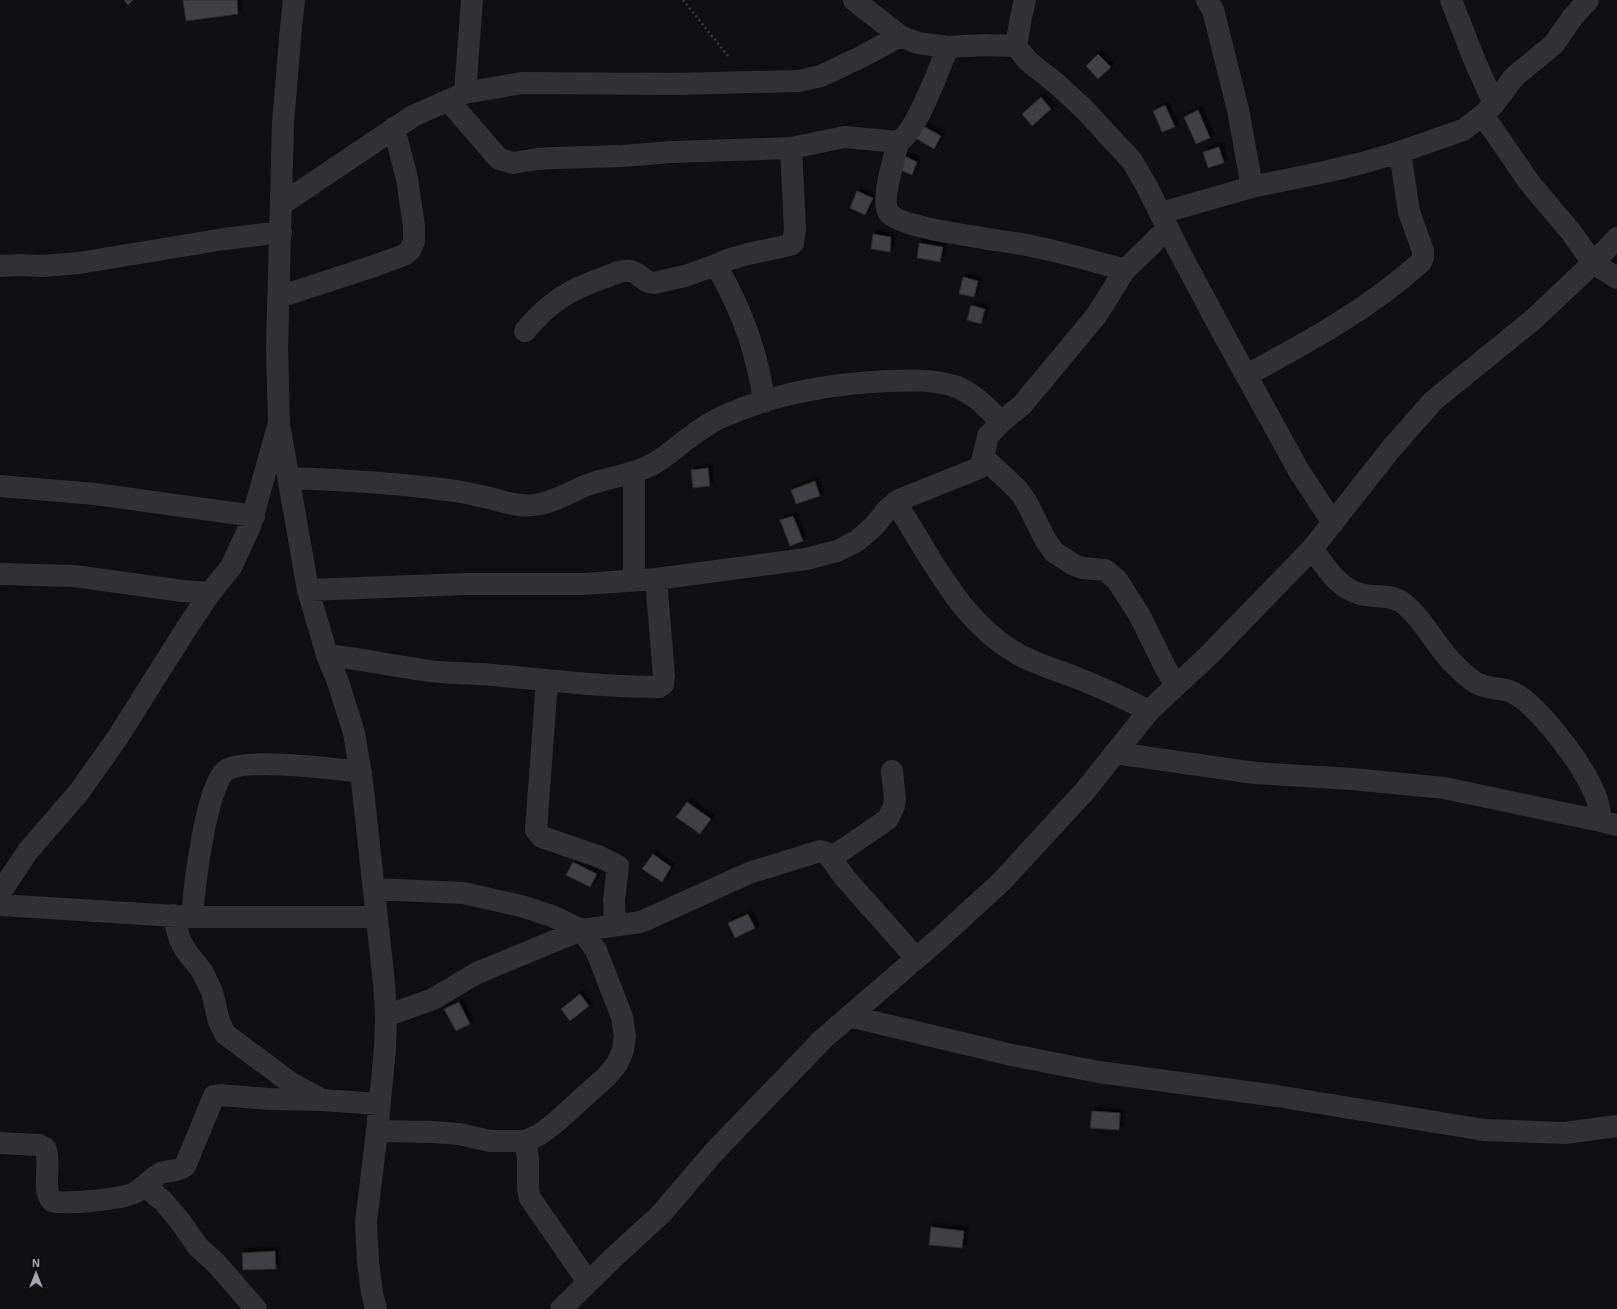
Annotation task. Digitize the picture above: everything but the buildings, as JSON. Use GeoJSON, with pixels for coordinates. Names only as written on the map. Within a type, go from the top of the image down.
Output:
{"type":"FeatureCollection","features":[{"type":"Feature","properties":{"kind":"street"},"geometry":{"type":"LineString","coordinates":[[294,0],[283,124],[278,348],[279,423],[290,478],[308,590],[327,655],[338,682],[354,733],[361,772],[374,889],[386,1016],[385,1049],[366,1222],[369,1270],[376,1309]]}},
{"type":"Feature","properties":{"kind":"street"},"geometry":{"type":"LineString","coordinates":[[472,0],[456,96],[495,154],[499,159],[508,163],[555,158],[791,148],[846,137],[898,142]]}},
{"type":"Feature","properties":{"kind":"street"},"geometry":{"type":"LineString","coordinates":[[854,0],[900,36],[918,43],[948,47],[984,45],[1016,46]]}},
{"type":"Feature","properties":{"kind":"street"},"geometry":{"type":"LineString","coordinates":[[1025,0],[1016,46],[1028,61],[1057,84],[1085,110],[1132,161],[1225,337],[1299,471],[1333,523]]}},
{"type":"Feature","properties":{"kind":"street"},"geometry":{"type":"LineString","coordinates":[[1207,0],[1213,10],[1238,110],[1252,187]]}},
{"type":"Feature","properties":{"kind":"street"},"geometry":{"type":"LineString","coordinates":[[1451,0],[1474,59],[1489,109],[1529,182],[1572,232],[1593,263],[1617,278]]}},
{"type":"Feature","properties":{"kind":"street"},"geometry":{"type":"LineString","coordinates":[[308,590],[465,584],[584,584],[656,579],[806,559],[837,551],[857,541],[874,526],[887,510],[896,502],[910,495],[975,470],[981,466],[988,436],[1001,422],[1022,405],[1096,316],[1125,270],[1164,220],[1252,187],[1325,172],[1400,152],[1463,130],[1489,109],[1514,77],[1554,44],[1572,18],[1588,0]]}},
{"type":"Feature","properties":{"kind":"street"},"geometry":{"type":"LineString","coordinates":[[282,204],[394,128],[414,116],[456,96],[521,83],[675,84],[747,83],[812,79],[863,56],[900,36]]}},
{"type":"Feature","properties":{"kind":"street"},"geometry":{"type":"LineString","coordinates":[[948,47],[931,90],[906,136],[898,142],[887,190],[888,212],[893,216],[923,227],[1030,245],[1125,270]]}},
{"type":"Feature","properties":{"kind":"street"},"geometry":{"type":"LineString","coordinates":[[279,297],[374,266],[404,255],[410,250],[414,241],[414,226],[407,179],[394,128]]}},
{"type":"Feature","properties":{"kind":"street"},"geometry":{"type":"LineString","coordinates":[[524,331],[540,313],[560,298],[588,283],[617,273],[628,271],[635,272],[649,283],[654,283],[685,276],[727,260],[793,243],[795,229],[791,148]]}},
{"type":"Feature","properties":{"kind":"street"},"geometry":{"type":"LineString","coordinates":[[1247,375],[1316,338],[1376,299],[1421,262],[1423,251],[1409,212],[1400,152]]}},
{"type":"Feature","properties":{"kind":"street"},"geometry":{"type":"LineString","coordinates":[[0,266],[43,266],[79,263],[224,239],[281,232]]}},
{"type":"Feature","properties":{"kind":"street"},"geometry":{"type":"LineString","coordinates":[[562,1309],[588,1282],[661,1214],[714,1152],[823,1039],[1002,881],[1084,792],[1149,711],[1206,657],[1312,549],[1390,450],[1433,401],[1535,318],[1617,238]]}},
{"type":"Feature","properties":{"kind":"street"},"geometry":{"type":"LineString","coordinates":[[716,265],[730,289],[758,364],[764,402]]}},
{"type":"Feature","properties":{"kind":"street"},"geometry":{"type":"LineString","coordinates":[[290,478],[337,479],[450,490],[523,506],[545,503],[589,485],[647,468],[661,460],[703,427],[741,409],[814,390],[856,383],[922,380],[945,384],[971,394],[982,402],[1001,422]]}},
{"type":"Feature","properties":{"kind":"street"},"geometry":{"type":"LineString","coordinates":[[0,893],[28,851],[79,792],[118,737],[210,593],[232,566],[254,516],[279,423]]}},
{"type":"Feature","properties":{"kind":"street"},"geometry":{"type":"LineString","coordinates":[[983,457],[1017,489],[1026,501],[1046,541],[1054,552],[1074,565],[1082,568],[1105,570],[1118,580],[1140,616],[1166,669],[1176,684]]}},
{"type":"Feature","properties":{"kind":"street"},"geometry":{"type":"LineString","coordinates":[[634,472],[634,580]]}},
{"type":"Feature","properties":{"kind":"street"},"geometry":{"type":"LineString","coordinates":[[0,486],[95,494],[254,516]]}},
{"type":"Feature","properties":{"kind":"street"},"geometry":{"type":"LineString","coordinates":[[896,502],[949,588],[976,622],[986,632],[1016,653],[1051,670],[1071,676],[1120,696],[1149,711]]}},
{"type":"Feature","properties":{"kind":"street"},"geometry":{"type":"LineString","coordinates":[[1312,549],[1336,580],[1350,590],[1364,595],[1380,596],[1399,600],[1404,604],[1427,629],[1455,665],[1477,684],[1512,692],[1542,715],[1580,766],[1609,823]]}},
{"type":"Feature","properties":{"kind":"street"},"geometry":{"type":"LineString","coordinates":[[0,574],[74,576],[183,591],[210,593]]}},
{"type":"Feature","properties":{"kind":"street"},"geometry":{"type":"LineString","coordinates":[[327,655],[376,661],[424,670],[635,687],[661,686],[664,684],[664,676],[656,579]]}},
{"type":"Feature","properties":{"kind":"street"},"geometry":{"type":"LineString","coordinates":[[547,681],[536,830],[542,837],[600,857],[618,866],[614,900],[615,925]]}},
{"type":"Feature","properties":{"kind":"street"},"geometry":{"type":"LineString","coordinates":[[1115,753],[1255,773],[1352,779],[1444,788],[1609,823]]}},
{"type":"Feature","properties":{"kind":"street"},"geometry":{"type":"LineString","coordinates":[[322,1100],[291,1083],[225,1034],[219,1021],[212,992],[202,971],[186,951],[180,940],[183,916],[194,896],[209,806],[216,784],[222,773],[234,766],[254,764],[325,768],[361,772]]}},
{"type":"Feature","properties":{"kind":"street"},"geometry":{"type":"LineString","coordinates":[[831,858],[888,819],[894,806],[895,799],[892,771]]}},
{"type":"Feature","properties":{"kind":"street"},"geometry":{"type":"LineString","coordinates":[[386,1016],[433,999],[477,973],[581,930],[633,924],[649,919],[749,873],[820,851],[826,852],[845,878],[916,958]]}},
{"type":"Feature","properties":{"kind":"street"},"geometry":{"type":"LineString","coordinates":[[374,889],[463,893],[521,906],[552,916],[581,930],[596,950],[622,1016],[625,1036],[623,1050],[616,1064],[607,1076],[555,1123],[539,1135],[525,1142],[490,1141],[459,1134],[377,1130]]}},
{"type":"Feature","properties":{"kind":"street"},"geometry":{"type":"LineString","coordinates":[[0,904],[183,916],[377,917]]}},
{"type":"Feature","properties":{"kind":"street"},"geometry":{"type":"LineString","coordinates":[[849,1016],[1012,1055],[1099,1072],[1277,1096],[1484,1130],[1565,1132],[1617,1126]]}},
{"type":"Feature","properties":{"kind":"street"},"geometry":{"type":"LineString","coordinates":[[0,1143],[39,1145],[45,1148],[48,1156],[48,1195],[52,1201],[77,1202],[118,1198],[134,1194],[162,1173],[179,1169],[184,1166],[211,1099],[214,1096],[220,1095],[269,1099],[322,1100],[379,1104]]}},
{"type":"Feature","properties":{"kind":"street"},"geometry":{"type":"LineString","coordinates":[[525,1142],[528,1158],[530,1198],[588,1282]]}},
{"type":"Feature","properties":{"kind":"street"},"geometry":{"type":"LineString","coordinates":[[145,1186],[162,1201],[180,1221],[198,1246],[215,1262],[256,1309]]}},
{"type":"Feature","properties":{"kind":"path"},"geometry":{"type":"LineString","coordinates":[[684,0],[724,49],[747,83]]}}]}
